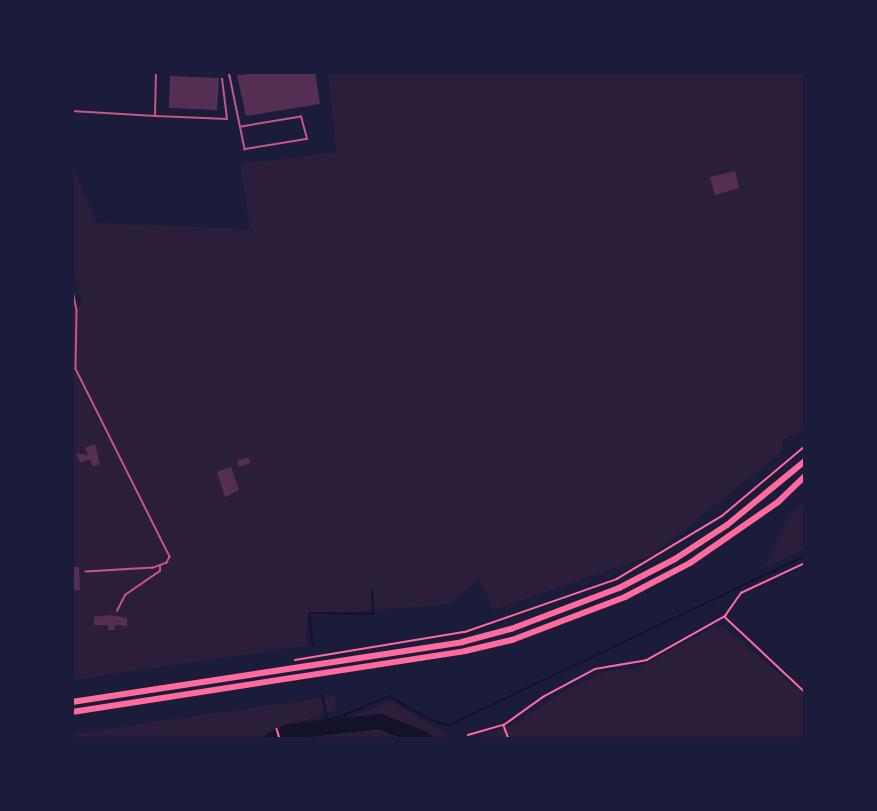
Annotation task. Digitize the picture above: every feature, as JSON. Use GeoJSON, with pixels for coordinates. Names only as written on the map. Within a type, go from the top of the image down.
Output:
{"type":"FeatureCollection","features":[{"type":"Feature","properties":{"kind":"highway"},"geometry":{"type":"LineString","coordinates":[[72,702],[462,642],[522,625],[619,588],[675,559],[735,519],[805,461]]}},
{"type":"Feature","properties":{"kind":"highway"},"geometry":{"type":"LineString","coordinates":[[72,711],[454,653],[512,640],[625,597],[690,563],[778,502],[805,476]]}},
{"type":"Feature","properties":{"kind":"lane"},"geometry":{"type":"LineString","coordinates":[[155,116],[156,72]]}},
{"type":"Feature","properties":{"kind":"lane"},"geometry":{"type":"LineString","coordinates":[[230,72],[245,149],[307,139],[301,117],[241,127]]}},
{"type":"Feature","properties":{"kind":"lane"},"geometry":{"type":"LineString","coordinates":[[72,111],[227,119],[222,79]]}},
{"type":"Feature","properties":{"kind":"lane"},"geometry":{"type":"LineString","coordinates":[[72,285],[77,310],[76,369],[166,545],[170,560],[160,566],[86,572]]}},
{"type":"Feature","properties":{"kind":"lane"},"geometry":{"type":"LineString","coordinates":[[117,611],[125,595],[160,571],[160,566]]}},
{"type":"Feature","properties":{"kind":"path"},"geometry":{"type":"LineString","coordinates":[[294,660],[465,632],[617,579],[722,516],[805,446]]}},
{"type":"Feature","properties":{"kind":"path"},"geometry":{"type":"LineString","coordinates":[[468,735],[504,725],[579,677],[604,666],[640,663],[725,616],[741,593],[805,563]]}},
{"type":"Feature","properties":{"kind":"path"},"geometry":{"type":"LineString","coordinates":[[725,616],[805,692]]}},
{"type":"Feature","properties":{"kind":"path"},"geometry":{"type":"LineString","coordinates":[[504,725],[509,739]]}},
{"type":"Feature","properties":{"kind":"path"},"geometry":{"type":"LineString","coordinates":[[277,729],[280,739]]}},
{"type":"Feature","properties":{"kind":"shaded area"},"geometry":{"type":"Polygon","coordinates":[[[328,72],[805,72],[805,426],[798,434],[783,439],[781,452],[653,555],[493,610],[480,579],[449,604],[308,616],[306,646],[72,680],[72,320],[81,301],[72,267],[72,163],[96,223],[250,229],[240,164],[336,152],[328,72]]]}},
{"type":"Feature","properties":{"kind":"shaded area"},"geometry":{"type":"Polygon","coordinates":[[[805,502],[805,549],[764,568],[791,513],[805,502]]]}},
{"type":"Feature","properties":{"kind":"shaded area"},"geometry":{"type":"Polygon","coordinates":[[[714,626],[724,627],[805,695],[805,739],[470,739],[515,724],[561,693],[606,671],[636,669],[714,626]]]}},
{"type":"Feature","properties":{"kind":"shaded area"},"geometry":{"type":"Polygon","coordinates":[[[334,696],[337,710],[284,727],[285,739],[72,739],[72,734],[334,696]]]}},
{"type":"Feature","properties":{"kind":"shaded area"},"geometry":{"type":"Polygon","coordinates":[[[391,701],[455,739],[293,739],[391,701]]]}},
{"type":"Feature","properties":{"kind":"building"},"geometry":{"type":"Polygon","coordinates":[[[315,72],[320,104],[246,116],[237,75],[315,72]]]}},
{"type":"Feature","properties":{"kind":"building"},"geometry":{"type":"Polygon","coordinates":[[[170,76],[219,78],[217,110],[169,108],[170,76]]]}},
{"type":"Feature","properties":{"kind":"building"},"geometry":{"type":"Polygon","coordinates":[[[735,171],[739,188],[715,195],[710,177],[735,171]]]}},
{"type":"Feature","properties":{"kind":"building"},"geometry":{"type":"Polygon","coordinates":[[[95,444],[100,464],[93,467],[90,459],[80,463],[76,453],[88,455],[85,448],[95,444]]]}},
{"type":"Feature","properties":{"kind":"building"},"geometry":{"type":"Polygon","coordinates":[[[248,457],[250,463],[239,467],[237,461],[248,457]]]}},
{"type":"Feature","properties":{"kind":"building"},"geometry":{"type":"Polygon","coordinates":[[[231,467],[239,490],[225,497],[217,472],[231,467]]]}},
{"type":"Feature","properties":{"kind":"building"},"geometry":{"type":"Polygon","coordinates":[[[72,567],[79,567],[80,590],[72,591],[72,567]]]}},
{"type":"Feature","properties":{"kind":"building"},"geometry":{"type":"Polygon","coordinates":[[[110,615],[127,618],[127,626],[115,625],[115,630],[108,630],[108,625],[94,625],[94,617],[110,615]]]}},
{"type":"Feature","properties":{"kind":"waterway"},"geometry":{"type":"LineString","coordinates":[[288,731],[344,715],[390,696],[430,720],[449,725],[805,556]]}},
{"type":"Feature","properties":{"kind":"waterway"},"geometry":{"type":"LineString","coordinates":[[313,646],[309,613],[373,614],[372,591]]}},
{"type":"Feature","properties":{"kind":"waterway"},"geometry":{"type":"LineString","coordinates":[[322,695],[327,719]]}},
{"type":"Feature","properties":{"kind":"waterway"},"geometry":{"type":"LineString","coordinates":[[271,739],[288,731],[380,721],[424,739]]}}]}
